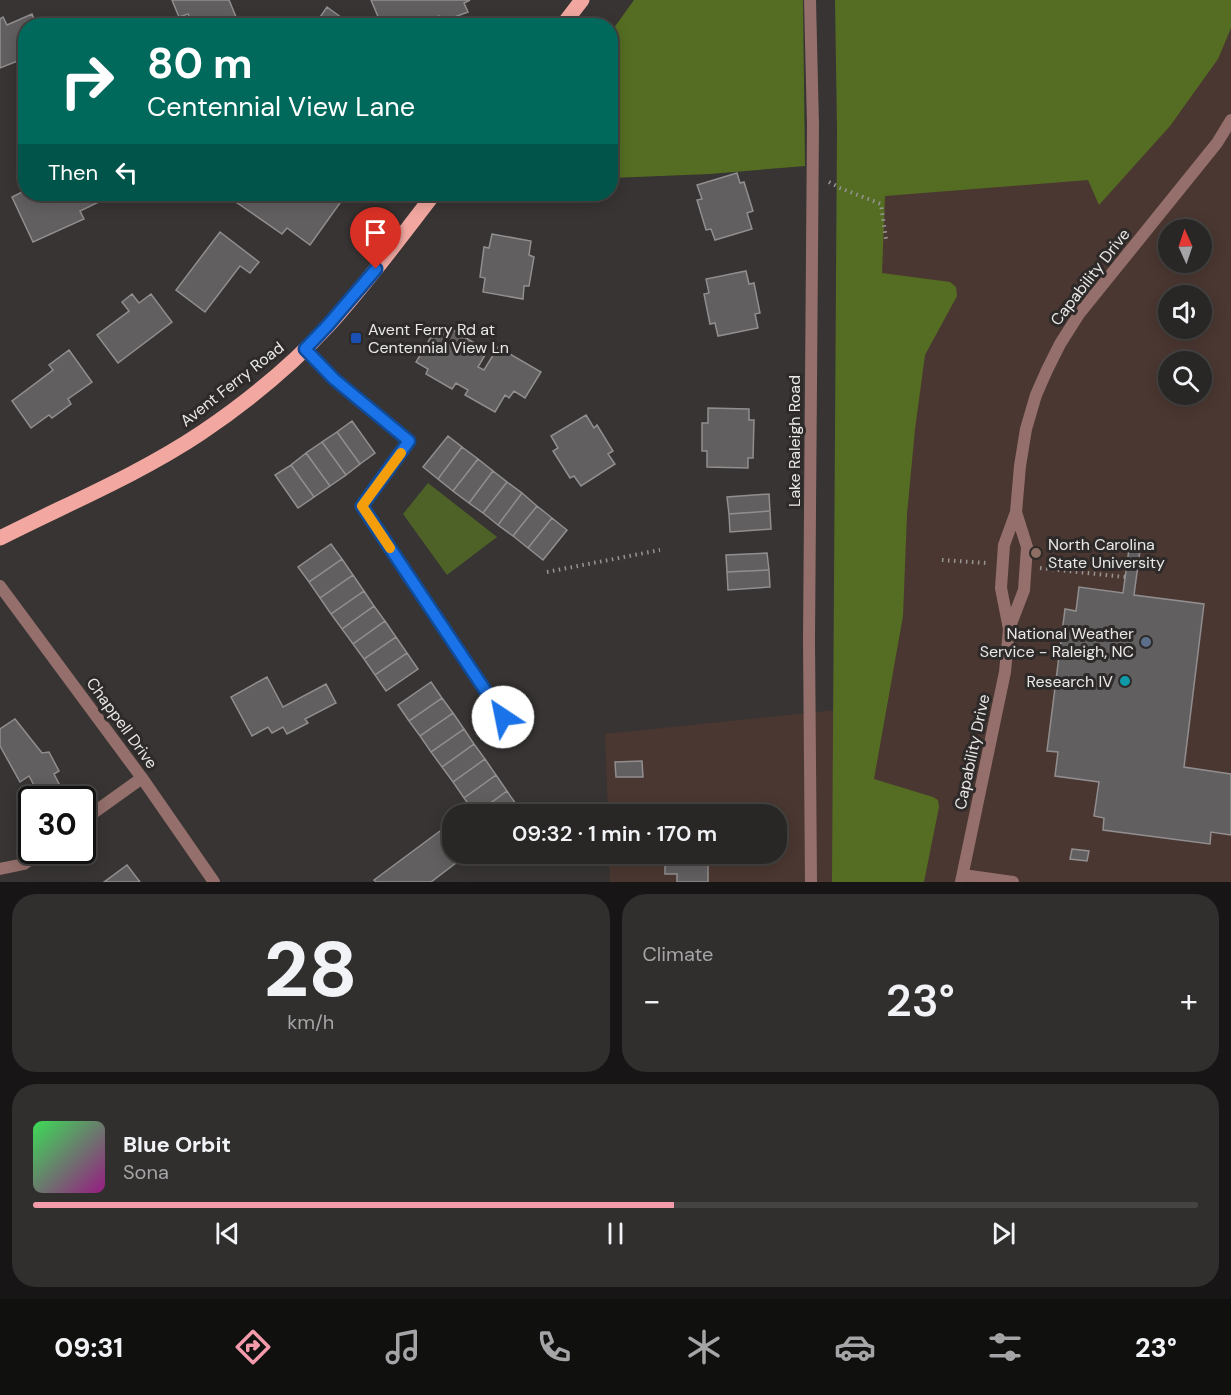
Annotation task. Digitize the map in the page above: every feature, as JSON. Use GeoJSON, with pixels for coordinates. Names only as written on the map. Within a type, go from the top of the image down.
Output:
{"type":"FeatureCollection","features":[{"type":"Feature","properties":{"kind":"main road"},"geometry":{"type":"LineString","coordinates":[[568,18],[582,0]]}},
{"type":"Feature","properties":{"kind":"main road","name":"Avent Ferry Road"},"geometry":{"type":"LineString","coordinates":[[0,538],[120,479],[191,440],[266,384],[305,349],[363,285],[429,201]]}},
{"type":"Feature","properties":{"kind":"street","name":"Lake Raleigh Road"},"geometry":{"type":"LineString","coordinates":[[810,0],[813,55],[809,629],[811,882]]}},
{"type":"Feature","properties":{"kind":"street","name":"Capability Drive"},"geometry":{"type":"LineString","coordinates":[[1009,628],[1001,588],[1004,545],[1016,512],[1026,429],[1036,395],[1060,344],[1079,314],[1217,143],[1231,120]]}},
{"type":"Feature","properties":{"kind":"street"},"geometry":{"type":"LineString","coordinates":[[305,349],[334,379],[409,441],[362,506],[503,717]]}},
{"type":"Feature","properties":{"kind":"street","name":"Capability Drive"},"geometry":{"type":"LineString","coordinates":[[962,878],[999,706],[1009,628],[1024,590],[1027,547],[1016,512]]}},
{"type":"Feature","properties":{"kind":"street","name":"Chappell Drive"},"geometry":{"type":"LineString","coordinates":[[0,586],[142,778],[214,882]]}},
{"type":"Feature","properties":{"kind":"street"},"geometry":{"type":"LineString","coordinates":[[96,811],[142,778]]}},
{"type":"Feature","properties":{"kind":"street"},"geometry":{"type":"LineString","coordinates":[[0,869],[24,864]]}},
{"type":"Feature","properties":{"kind":"street"},"geometry":{"type":"LineString","coordinates":[[962,878],[1013,882]]}},
{"type":"Feature","properties":{"kind":"path"},"geometry":{"type":"LineString","coordinates":[[813,172],[840,188],[881,204],[886,239]]}},
{"type":"Feature","properties":{"kind":"path"},"geometry":{"type":"LineString","coordinates":[[547,572],[660,550]]}},
{"type":"Feature","properties":{"kind":"path"},"geometry":{"type":"LineString","coordinates":[[942,560],[989,564]]}},
{"type":"Feature","properties":{"kind":"path"},"geometry":{"type":"LineString","coordinates":[[1033,567],[1125,577]]}},
{"type":"Feature","properties":{"kind":"shaded area","name":"North Carolina State University"},"geometry":{"type":"Polygon","coordinates":[[[858,0],[1231,0],[1231,882],[610,882],[609,864],[787,864],[787,804],[608,804],[605,734],[836,710],[858,0]]]}},
{"type":"Feature","properties":{"kind":"green space"},"geometry":{"type":"Polygon","coordinates":[[[634,0],[803,0],[805,166],[710,174],[618,178],[618,22],[634,0]]]}},
{"type":"Feature","properties":{"kind":"green space"},"geometry":{"type":"Polygon","coordinates":[[[835,0],[1231,0],[1231,28],[1218,59],[1170,126],[1099,205],[1088,180],[885,196],[882,273],[950,282],[956,287],[957,296],[925,355],[907,514],[903,616],[874,779],[938,800],[939,807],[924,882],[832,882],[837,130],[835,0]]]}},
{"type":"Feature","properties":{"kind":"green space"},"geometry":{"type":"Polygon","coordinates":[[[428,483],[497,537],[447,575],[403,514],[428,483]]]}},
{"type":"Feature","properties":{"kind":"building"},"geometry":{"type":"Polygon","coordinates":[[[172,0],[229,0],[236,18],[190,18],[188,14],[179,17],[172,0]]]}},
{"type":"Feature","properties":{"kind":"building"},"geometry":{"type":"Polygon","coordinates":[[[371,0],[470,0],[464,3],[468,12],[452,18],[440,18],[439,16],[434,18],[379,18],[371,0]]]}},
{"type":"Feature","properties":{"kind":"building"},"geometry":{"type":"Polygon","coordinates":[[[327,7],[342,18],[321,18],[327,7]]]}},
{"type":"Feature","properties":{"kind":"building"},"geometry":{"type":"Polygon","coordinates":[[[3,17],[7,25],[18,20],[18,61],[0,68],[0,19],[3,17]]]}},
{"type":"Feature","properties":{"kind":"building"},"geometry":{"type":"Polygon","coordinates":[[[737,173],[740,183],[744,182],[753,211],[747,213],[752,229],[715,240],[711,229],[706,230],[697,200],[702,199],[697,185],[737,173]]]}},
{"type":"Feature","properties":{"kind":"building"},"geometry":{"type":"Polygon","coordinates":[[[18,194],[18,201],[101,201],[80,211],[84,219],[33,242],[12,197],[18,194]]]}},
{"type":"Feature","properties":{"kind":"building"},"geometry":{"type":"Polygon","coordinates":[[[337,201],[340,203],[310,245],[287,228],[282,234],[236,202],[337,201]]]}},
{"type":"Feature","properties":{"kind":"building"},"geometry":{"type":"Polygon","coordinates":[[[220,232],[259,262],[250,273],[240,266],[205,312],[176,290],[220,232]]]}},
{"type":"Feature","properties":{"kind":"building"},"geometry":{"type":"Polygon","coordinates":[[[492,234],[531,241],[529,255],[534,257],[529,286],[524,286],[523,299],[483,292],[485,278],[480,277],[484,247],[489,248],[492,234]]]}},
{"type":"Feature","properties":{"kind":"building"},"geometry":{"type":"Polygon","coordinates":[[[746,271],[749,284],[754,283],[760,313],[755,314],[758,328],[718,336],[715,323],[710,324],[704,294],[709,293],[706,279],[746,271]]]}},
{"type":"Feature","properties":{"kind":"building"},"geometry":{"type":"Polygon","coordinates":[[[132,294],[139,303],[151,294],[172,322],[118,363],[97,335],[129,311],[122,302],[132,294]]]}},
{"type":"Feature","properties":{"kind":"building"},"geometry":{"type":"Polygon","coordinates":[[[437,327],[447,334],[450,328],[476,344],[474,348],[485,355],[478,367],[484,370],[498,347],[541,372],[525,398],[514,391],[509,398],[505,395],[495,412],[465,395],[468,390],[456,383],[452,389],[426,374],[428,369],[416,362],[437,327]]]}},
{"type":"Feature","properties":{"kind":"building"},"geometry":{"type":"Polygon","coordinates":[[[69,350],[92,382],[68,399],[71,404],[52,418],[49,415],[31,428],[12,401],[53,370],[49,365],[69,350]]]}},
{"type":"Feature","properties":{"kind":"building"},"geometry":{"type":"Polygon","coordinates":[[[708,408],[749,409],[749,420],[754,420],[753,458],[748,458],[748,468],[707,467],[707,451],[702,451],[702,423],[708,423],[708,408]]]}},
{"type":"Feature","properties":{"kind":"building"},"geometry":{"type":"Polygon","coordinates":[[[586,415],[594,428],[597,425],[613,451],[608,454],[615,464],[581,486],[574,476],[570,478],[553,451],[558,448],[551,436],[586,415]]]}},
{"type":"Feature","properties":{"kind":"building"},"geometry":{"type":"Polygon","coordinates":[[[352,421],[375,453],[360,464],[337,432],[352,421]]]}},
{"type":"Feature","properties":{"kind":"building"},"geometry":{"type":"Polygon","coordinates":[[[337,432],[360,464],[346,475],[322,442],[337,432]]]}},
{"type":"Feature","properties":{"kind":"building"},"geometry":{"type":"Polygon","coordinates":[[[448,436],[462,447],[438,479],[423,467],[448,436]]]}},
{"type":"Feature","properties":{"kind":"building"},"geometry":{"type":"Polygon","coordinates":[[[322,442],[346,475],[330,486],[306,453],[322,442]]]}},
{"type":"Feature","properties":{"kind":"building"},"geometry":{"type":"Polygon","coordinates":[[[462,447],[478,459],[453,491],[438,479],[462,447]]]}},
{"type":"Feature","properties":{"kind":"building"},"geometry":{"type":"Polygon","coordinates":[[[306,453],[330,486],[314,497],[291,465],[306,453]]]}},
{"type":"Feature","properties":{"kind":"building"},"geometry":{"type":"Polygon","coordinates":[[[478,459],[493,471],[469,503],[453,491],[478,459]]]}},
{"type":"Feature","properties":{"kind":"building"},"geometry":{"type":"Polygon","coordinates":[[[291,465],[314,497],[298,508],[275,475],[291,465]]]}},
{"type":"Feature","properties":{"kind":"building"},"geometry":{"type":"Polygon","coordinates":[[[493,471],[507,482],[483,513],[469,503],[493,471]]]}},
{"type":"Feature","properties":{"kind":"building"},"geometry":{"type":"Polygon","coordinates":[[[507,482],[522,493],[498,525],[483,513],[507,482]]]}},
{"type":"Feature","properties":{"kind":"building"},"geometry":{"type":"Polygon","coordinates":[[[522,493],[537,506],[513,536],[498,525],[522,493]]]}},
{"type":"Feature","properties":{"kind":"building"},"geometry":{"type":"Polygon","coordinates":[[[769,494],[770,511],[729,514],[727,497],[769,494]]]}},
{"type":"Feature","properties":{"kind":"building"},"geometry":{"type":"Polygon","coordinates":[[[537,506],[552,518],[528,548],[513,536],[537,506]]]}},
{"type":"Feature","properties":{"kind":"building"},"geometry":{"type":"Polygon","coordinates":[[[770,511],[771,529],[730,532],[729,514],[770,511]]]}},
{"type":"Feature","properties":{"kind":"building"},"geometry":{"type":"Polygon","coordinates":[[[552,518],[567,530],[543,560],[528,548],[552,518]]]}},
{"type":"Feature","properties":{"kind":"building"},"geometry":{"type":"Polygon","coordinates":[[[331,544],[342,559],[309,582],[298,567],[331,544]]]}},
{"type":"Feature","properties":{"kind":"building","name":"Research IV"},"geometry":{"type":"Polygon","coordinates":[[[1129,549],[1140,550],[1134,595],[1204,604],[1184,767],[1231,774],[1231,835],[1211,832],[1210,844],[1103,830],[1104,818],[1094,816],[1099,782],[1055,776],[1058,752],[1047,751],[1065,609],[1076,611],[1079,587],[1123,593],[1129,549]]]}},
{"type":"Feature","properties":{"kind":"building"},"geometry":{"type":"Polygon","coordinates":[[[767,553],[769,570],[727,572],[726,555],[767,553]]]}},
{"type":"Feature","properties":{"kind":"building"},"geometry":{"type":"Polygon","coordinates":[[[342,559],[353,575],[320,598],[309,582],[342,559]]]}},
{"type":"Feature","properties":{"kind":"building"},"geometry":{"type":"Polygon","coordinates":[[[769,570],[770,587],[728,590],[727,572],[769,570]]]}},
{"type":"Feature","properties":{"kind":"building"},"geometry":{"type":"Polygon","coordinates":[[[353,575],[364,591],[331,614],[320,598],[353,575]]]}},
{"type":"Feature","properties":{"kind":"building"},"geometry":{"type":"Polygon","coordinates":[[[364,591],[374,606],[342,629],[331,614],[364,591]]]}},
{"type":"Feature","properties":{"kind":"building"},"geometry":{"type":"Polygon","coordinates":[[[374,606],[385,621],[353,644],[342,629],[374,606]]]}},
{"type":"Feature","properties":{"kind":"building"},"geometry":{"type":"Polygon","coordinates":[[[385,621],[396,637],[364,659],[353,644],[385,621]]]}},
{"type":"Feature","properties":{"kind":"building"},"geometry":{"type":"Polygon","coordinates":[[[396,637],[407,653],[375,675],[364,659],[396,637]]]}},
{"type":"Feature","properties":{"kind":"building"},"geometry":{"type":"Polygon","coordinates":[[[407,653],[418,669],[386,691],[375,675],[407,653]]]}},
{"type":"Feature","properties":{"kind":"building"},"geometry":{"type":"Polygon","coordinates":[[[267,677],[283,707],[326,684],[336,703],[305,719],[308,723],[287,734],[283,727],[272,733],[268,727],[252,736],[231,697],[267,677]]]}},
{"type":"Feature","properties":{"kind":"building"},"geometry":{"type":"Polygon","coordinates":[[[431,682],[442,698],[409,721],[398,705],[431,682]]]}},
{"type":"Feature","properties":{"kind":"building"},"geometry":{"type":"Polygon","coordinates":[[[442,698],[453,713],[420,736],[409,721],[442,698]]]}},
{"type":"Feature","properties":{"kind":"building"},"geometry":{"type":"Polygon","coordinates":[[[453,713],[464,729],[431,752],[420,736],[453,713]]]}},
{"type":"Feature","properties":{"kind":"building"},"geometry":{"type":"Polygon","coordinates":[[[15,719],[42,753],[49,752],[59,771],[54,774],[60,786],[34,786],[29,776],[20,782],[0,746],[0,729],[15,719]]]}},
{"type":"Feature","properties":{"kind":"building"},"geometry":{"type":"Polygon","coordinates":[[[464,729],[474,744],[442,767],[431,752],[464,729]]]}},
{"type":"Feature","properties":{"kind":"building"},"geometry":{"type":"Polygon","coordinates":[[[474,744],[485,759],[453,782],[442,767],[474,744]]]}},
{"type":"Feature","properties":{"kind":"building"},"geometry":{"type":"Polygon","coordinates":[[[485,759],[496,775],[464,798],[453,782],[485,759]]]}},
{"type":"Feature","properties":{"kind":"building"},"geometry":{"type":"Polygon","coordinates":[[[642,761],[643,777],[616,777],[615,762],[642,761]]]}},
{"type":"Feature","properties":{"kind":"building"},"geometry":{"type":"Polygon","coordinates":[[[496,775],[507,791],[489,804],[468,804],[464,798],[496,775]]]}},
{"type":"Feature","properties":{"kind":"building"},"geometry":{"type":"Polygon","coordinates":[[[507,791],[516,804],[489,804],[507,791]]]}},
{"type":"Feature","properties":{"kind":"building"},"geometry":{"type":"Polygon","coordinates":[[[440,831],[442,834],[442,864],[454,864],[431,882],[376,882],[374,880],[440,831]]]}},
{"type":"Feature","properties":{"kind":"building"},"geometry":{"type":"Polygon","coordinates":[[[1072,849],[1089,851],[1087,861],[1070,859],[1072,849]]]}},
{"type":"Feature","properties":{"kind":"building"},"geometry":{"type":"Polygon","coordinates":[[[665,864],[708,864],[708,882],[677,882],[677,874],[665,874],[665,864]]]}},
{"type":"Feature","properties":{"kind":"building"},"geometry":{"type":"Polygon","coordinates":[[[127,865],[140,882],[104,882],[127,865]]]}},
{"type":"Feature","properties":{"kind":"slow traffic"},"geometry":{"type":"LineString","coordinates":[[390,548],[362,506],[401,453]]}},
{"type":"Feature","properties":{"kind":"place","name":"Avent Ferry Rd at Centennial View Ln"},"geometry":{"type":"Point","coordinates":[356,338]}},
{"type":"Feature","properties":{"kind":"place","name":"North Carolina State University"},"geometry":{"type":"Point","coordinates":[1036,553]}},
{"type":"Feature","properties":{"kind":"place","name":"National Weather Service - Raleigh, NC"},"geometry":{"type":"Point","coordinates":[1146,642]}},
{"type":"Feature","properties":{"kind":"place","name":"Research IV"},"geometry":{"type":"Point","coordinates":[1125,681]}},
{"type":"Feature","properties":{"kind":"route"},"geometry":{"type":"LineString","coordinates":[[376,269],[305,349],[334,379],[409,441],[362,506],[503,717]]}}]}
